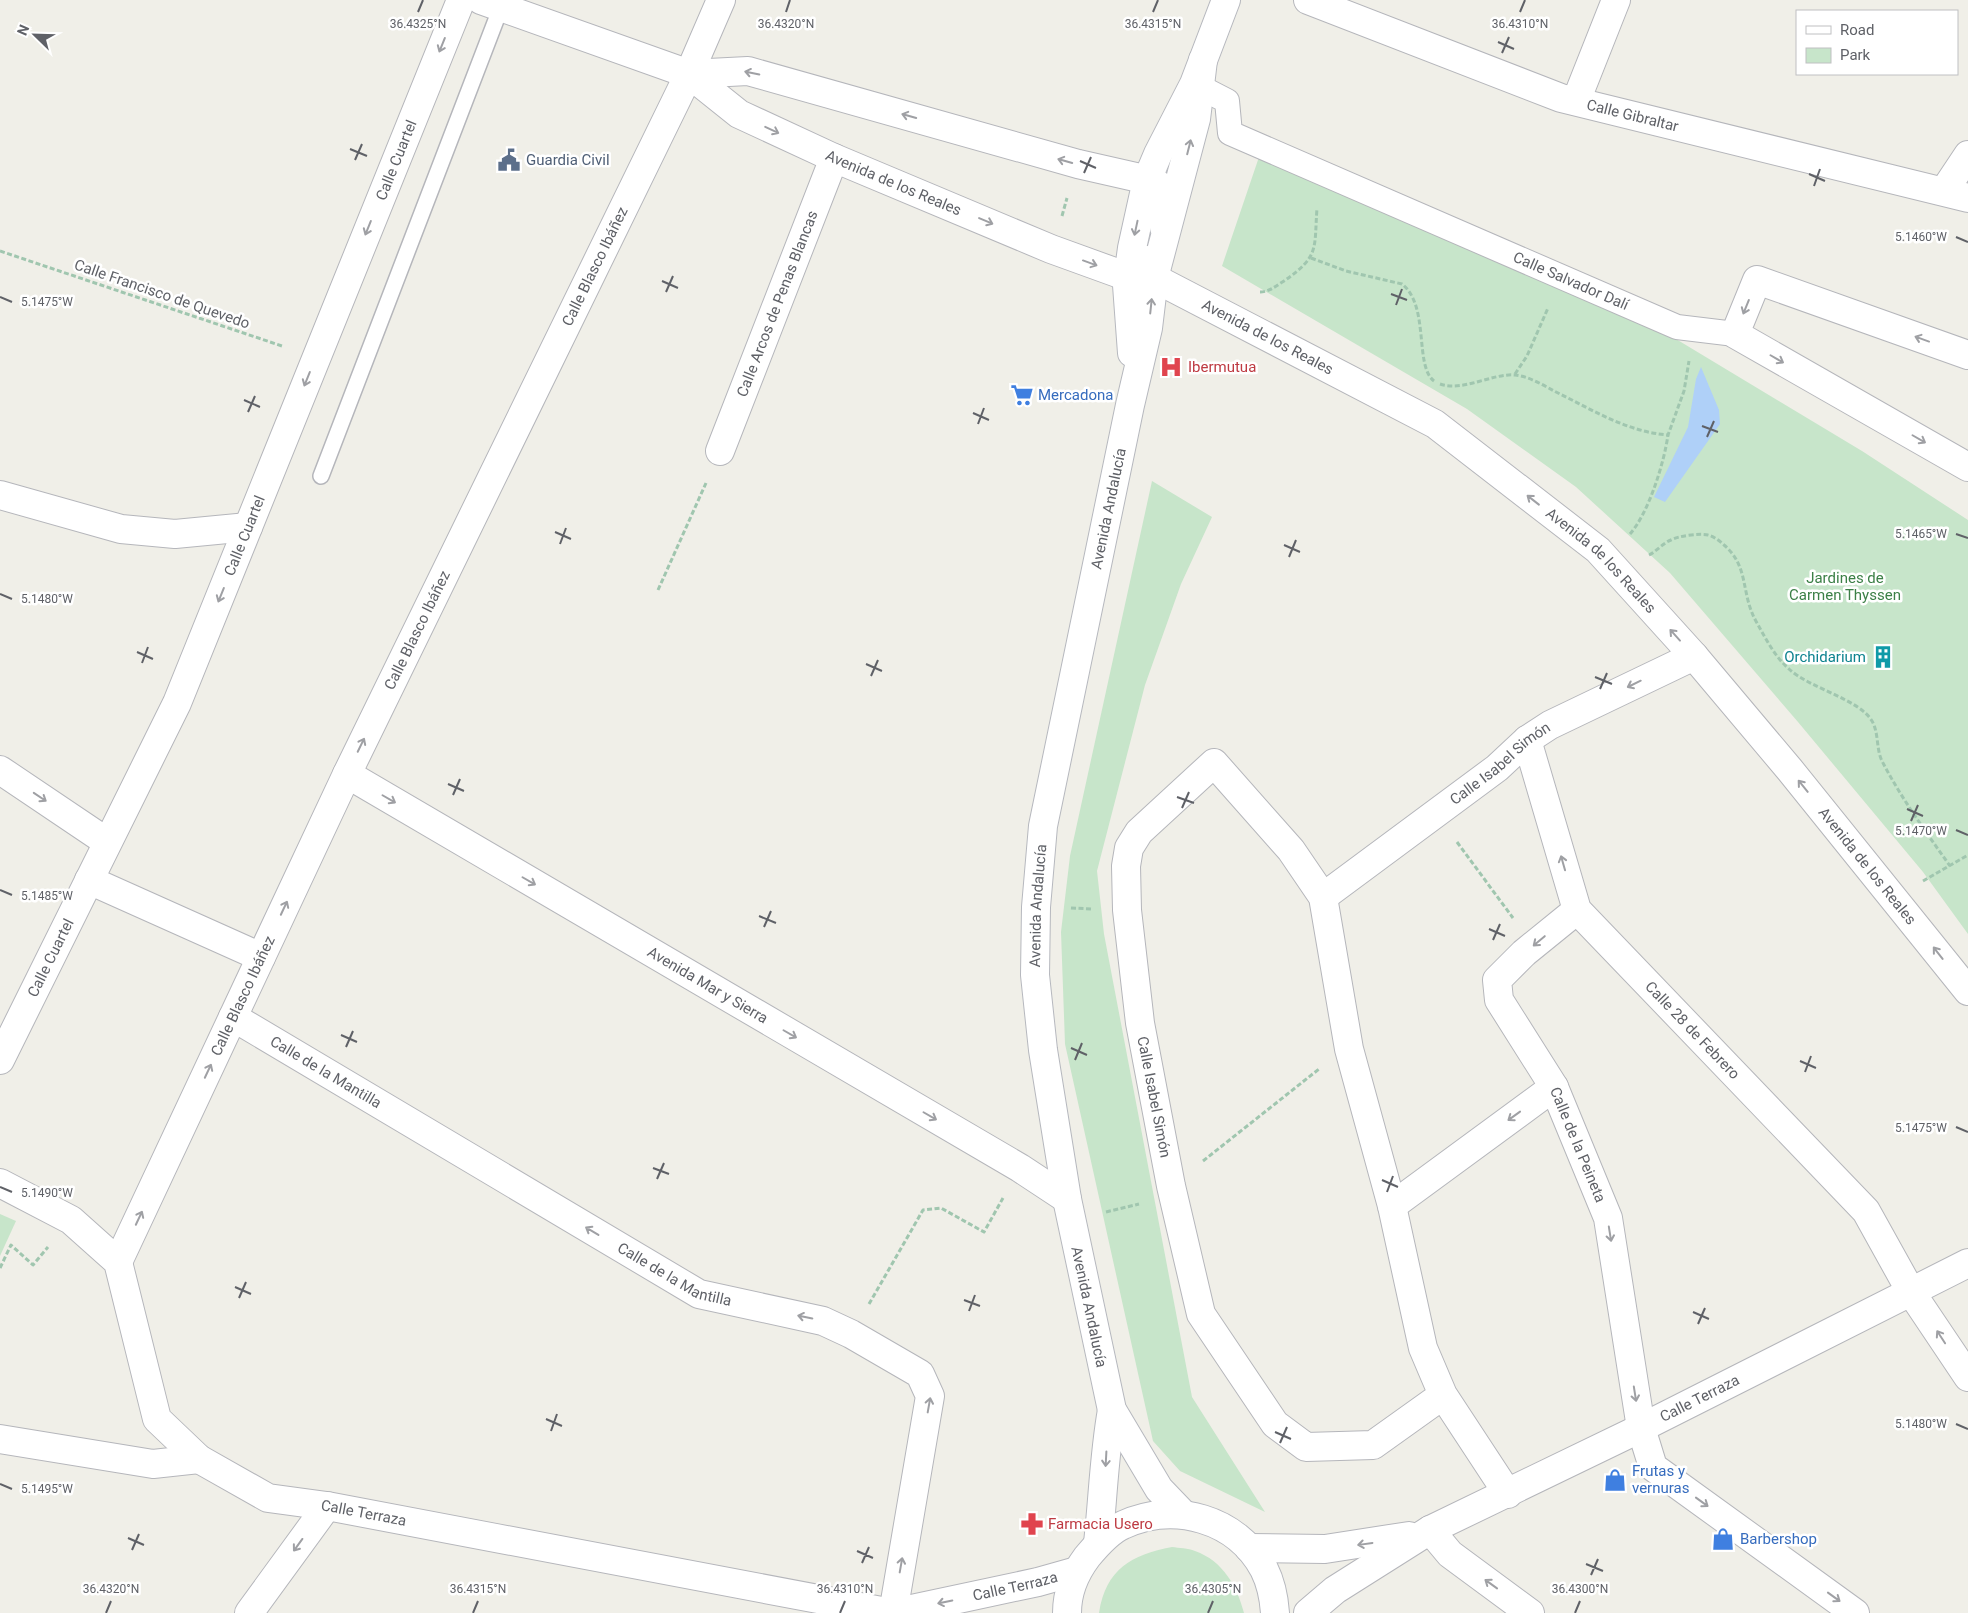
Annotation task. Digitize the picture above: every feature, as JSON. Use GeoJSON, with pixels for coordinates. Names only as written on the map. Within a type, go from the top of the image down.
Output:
{"type":"FeatureCollection","features":[{"type":"Feature","properties":{"kind":"street","name":"Calle Cuartel"},"geometry":{"type":"LineString","coordinates":[[0,1060],[177,703],[461,0]]}},
{"type":"Feature","properties":{"kind":"street","name":"Calle Blasco Ibáñez"},"geometry":{"type":"LineString","coordinates":[[118,1262],[346,774],[688,74],[721,0]]}},
{"type":"Feature","properties":{"kind":"street","name":"Avenida Andalucía"},"geometry":{"type":"LineString","coordinates":[[1183,1514],[1159,1489],[1112,1410],[1069,1209],[1043,1050],[1035,975],[1036,907],[1043,826],[1130,405],[1148,328],[1137,281],[1132,248],[1147,180],[1161,147],[1199,77],[1226,0]]}},
{"type":"Feature","properties":{"kind":"street","name":"Calle Gibraltar"},"geometry":{"type":"LineString","coordinates":[[1308,0],[1552,94],[1956,194]]}},
{"type":"Feature","properties":{"kind":"street"},"geometry":{"type":"LineString","coordinates":[[1576,101],[1616,0]]}},
{"type":"Feature","properties":{"kind":"street","name":"Avenida de los Reales"},"geometry":{"type":"LineString","coordinates":[[491,4],[688,74],[739,114],[834,158],[1052,249],[1137,281],[1435,424],[1598,550],[1694,656],[1895,898],[1968,991]]}},
{"type":"Feature","properties":{"kind":"street","name":"Avenida de los Reales"},"geometry":{"type":"LineString","coordinates":[[688,74],[748,71],[1078,164],[1153,181],[1162,187],[1166,201],[1164,232],[1146,262],[1136,272],[1137,281]]}},
{"type":"Feature","properties":{"kind":"street","name":"Avenida Andalucía"},"geometry":{"type":"LineString","coordinates":[[1164,232],[1177,194],[1196,119],[1199,77]]}},
{"type":"Feature","properties":{"kind":"street","name":"Calle Salvador Dalí"},"geometry":{"type":"LineString","coordinates":[[1199,77],[1227,101],[1230,133],[1677,327],[1735,334],[1968,467]]}},
{"type":"Feature","properties":{"kind":"street"},"geometry":{"type":"LineString","coordinates":[[1956,194],[1968,154]]}},
{"type":"Feature","properties":{"kind":"street","name":"Calle Arcos de Penas Blancas"},"geometry":{"type":"LineString","coordinates":[[720,451],[834,158]]}},
{"type":"Feature","properties":{"kind":"street"},"geometry":{"type":"LineString","coordinates":[[1735,334],[1757,280],[1968,355]]}},
{"type":"Feature","properties":{"kind":"street"},"geometry":{"type":"LineString","coordinates":[[0,495],[121,528],[174,534],[248,527]]}},
{"type":"Feature","properties":{"kind":"street","name":"Calle Isabel Simón"},"geometry":{"type":"LineString","coordinates":[[1323,897],[1497,768],[1528,740],[1550,724],[1694,656]]}},
{"type":"Feature","properties":{"kind":"street","name":"Calle 28 de Febrero"},"geometry":{"type":"LineString","coordinates":[[1528,740],[1577,910],[1866,1211],[1911,1292],[1968,1377]]}},
{"type":"Feature","properties":{"kind":"street","name":"Calle Isabel Simón"},"geometry":{"type":"LineString","coordinates":[[1443,1395],[1372,1445],[1306,1447],[1275,1424],[1201,1314],[1171,1186],[1140,1023],[1127,910],[1126,866],[1129,848],[1139,832],[1214,763],[1291,850],[1323,897],[1349,1049],[1392,1206],[1422,1348],[1443,1395],[1508,1494]]}},
{"type":"Feature","properties":{"kind":"street"},"geometry":{"type":"LineString","coordinates":[[0,770],[107,842]]}},
{"type":"Feature","properties":{"kind":"street","name":"Avenida Mar y Sierra"},"geometry":{"type":"LineString","coordinates":[[346,774],[1020,1168],[1069,1209]]}},
{"type":"Feature","properties":{"kind":"street"},"geometry":{"type":"LineString","coordinates":[[89,880],[261,957]]}},
{"type":"Feature","properties":{"kind":"street","name":"Calle de la Peineta"},"geometry":{"type":"LineString","coordinates":[[1577,910],[1524,953],[1497,980],[1499,1000],[1554,1087],[1608,1218],[1640,1428],[1653,1467],[1855,1613]]}},
{"type":"Feature","properties":{"kind":"street","name":"Calle de la Mantilla"},"geometry":{"type":"LineString","coordinates":[[233,1017],[700,1294],[823,1321],[851,1334],[920,1374],[930,1396],[892,1613]]}},
{"type":"Feature","properties":{"kind":"street"},"geometry":{"type":"LineString","coordinates":[[1392,1206],[1554,1087]]}},
{"type":"Feature","properties":{"kind":"street"},"geometry":{"type":"LineString","coordinates":[[0,1183],[71,1220],[118,1262]]}},
{"type":"Feature","properties":{"kind":"street","name":"Calle Terraza"},"geometry":{"type":"LineString","coordinates":[[118,1262],[156,1419],[199,1459],[268,1498],[327,1506],[892,1613],[1038,1582],[1077,1571]]}},
{"type":"Feature","properties":{"kind":"street","name":"Calle Terraza"},"geometry":{"type":"LineString","coordinates":[[1308,1613],[1335,1590],[1430,1530],[1508,1494],[1968,1263]]}},
{"type":"Feature","properties":{"kind":"street","name":"Avenida Andalucía"},"geometry":{"type":"LineString","coordinates":[[1098,1543],[1107,1439],[1112,1410]]}},
{"type":"Feature","properties":{"kind":"street"},"geometry":{"type":"LineString","coordinates":[[0,1439],[153,1464],[199,1459]]}},
{"type":"Feature","properties":{"kind":"street"},"geometry":{"type":"LineString","coordinates":[[250,1613],[327,1506]]}},
{"type":"Feature","properties":{"kind":"street"},"geometry":{"type":"LineString","coordinates":[[1067,1613],[1067,1603],[1077,1571],[1098,1543],[1122,1525],[1152,1515],[1183,1514],[1208,1520],[1230,1531],[1249,1548],[1264,1570],[1273,1594],[1275,1613]]}},
{"type":"Feature","properties":{"kind":"street"},"geometry":{"type":"LineString","coordinates":[[1430,1530],[1450,1554],[1530,1613]]}},
{"type":"Feature","properties":{"kind":"street","name":"Calle Terraza"},"geometry":{"type":"LineString","coordinates":[[1249,1548],[1325,1549],[1396,1539],[1430,1530]]}},
{"type":"Feature","properties":{"kind":"lane"},"geometry":{"type":"LineString","coordinates":[[321,476],[491,4]]}},
{"type":"Feature","properties":{"kind":"path"},"geometry":{"type":"LineString","coordinates":[[1052,249],[1078,164]]}},
{"type":"Feature","properties":{"kind":"path"},"geometry":{"type":"LineString","coordinates":[[1256,292],[1266,292],[1278,285],[1300,269],[1311,258],[1315,243],[1318,183],[1321,172]]}},
{"type":"Feature","properties":{"kind":"path","name":"Calle Francisco de Quevedo"},"geometry":{"type":"LineString","coordinates":[[0,251],[316,357]]}},
{"type":"Feature","properties":{"kind":"path"},"geometry":{"type":"LineString","coordinates":[[1311,258],[1328,266],[1402,284],[1408,289],[1413,296],[1419,320],[1426,369],[1429,377],[1437,383],[1454,386],[1514,374],[1540,384],[1625,425],[1649,433],[1668,435]]}},
{"type":"Feature","properties":{"kind":"path"},"geometry":{"type":"LineString","coordinates":[[1514,374],[1527,356],[1563,277]]}},
{"type":"Feature","properties":{"kind":"path"},"geometry":{"type":"LineString","coordinates":[[1628,540],[1645,510],[1666,452],[1668,435],[1684,391],[1691,329]]}},
{"type":"Feature","properties":{"kind":"path"},"geometry":{"type":"LineString","coordinates":[[658,590],[720,451]]}},
{"type":"Feature","properties":{"kind":"path"},"geometry":{"type":"LineString","coordinates":[[1646,556],[1651,555],[1671,539],[1696,535],[1708,535],[1721,542],[1732,552],[1742,570],[1742,582],[1751,613],[1772,650],[1789,670],[1861,710],[1872,721],[1881,760],[1900,793],[1950,866]]}},
{"type":"Feature","properties":{"kind":"path"},"geometry":{"type":"LineString","coordinates":[[1436,814],[1520,928],[1524,953]]}},
{"type":"Feature","properties":{"kind":"path"},"geometry":{"type":"LineString","coordinates":[[1895,898],[1968,855]]}},
{"type":"Feature","properties":{"kind":"path"},"geometry":{"type":"LineString","coordinates":[[1036,907],[1127,910]]}},
{"type":"Feature","properties":{"kind":"path"},"geometry":{"type":"LineString","coordinates":[[1069,1209],[1154,1201],[1308,1076],[1349,1049]]}},
{"type":"Feature","properties":{"kind":"path"},"geometry":{"type":"LineString","coordinates":[[851,1334],[923,1210],[941,1208],[984,1232],[1020,1168]]}},
{"type":"Feature","properties":{"kind":"path"},"geometry":{"type":"LineString","coordinates":[[0,1268],[10,1245],[33,1265],[71,1220]]}},
{"type":"Feature","properties":{"kind":"green space","name":"Jardines de Carmen Thyssen"},"geometry":{"type":"Polygon","coordinates":[[[1259,157],[1661,330],[1862,451],[1968,520],[1968,934],[1923,872],[1670,573],[1576,487],[1467,409],[1222,266],[1259,157]]]}},
{"type":"Feature","properties":{"kind":"green space"},"geometry":{"type":"Polygon","coordinates":[[[1152,481],[1212,517],[1181,584],[1145,685],[1097,871],[1104,934],[1192,1397],[1265,1512],[1180,1471],[1153,1441],[1065,1044],[1061,932],[1070,856],[1152,481]]]}},
{"type":"Feature","properties":{"kind":"green space"},"geometry":{"type":"Polygon","coordinates":[[[0,1214],[16,1221],[0,1256],[0,1214]]]}},
{"type":"Feature","properties":{"kind":"green space"},"geometry":{"type":"Polygon","coordinates":[[[1172,1547],[1195,1551],[1205,1555],[1221,1568],[1233,1584],[1244,1613],[1099,1613],[1102,1598],[1108,1585],[1123,1566],[1144,1554],[1172,1547]]]}},
{"type":"Feature","properties":{"kind":"water"},"geometry":{"type":"Polygon","coordinates":[[[1701,367],[1719,410],[1720,424],[1665,502],[1654,497],[1688,427],[1696,379],[1701,367]]]}},
{"type":"Feature","properties":{"kind":"place","name":"Guardia Civil"},"geometry":{"type":"Point","coordinates":[509,160]}},
{"type":"Feature","properties":{"kind":"place","name":"Ibermutua"},"geometry":{"type":"Point","coordinates":[1171,367]}},
{"type":"Feature","properties":{"kind":"place","name":"Mercadona"},"geometry":{"type":"Point","coordinates":[1022,395]}},
{"type":"Feature","properties":{"kind":"place","name":"Orchidarium"},"geometry":{"type":"Point","coordinates":[1883,657]}},
{"type":"Feature","properties":{"kind":"place","name":"Frutas y vernuras"},"geometry":{"type":"Point","coordinates":[1615,1480]}},
{"type":"Feature","properties":{"kind":"place","name":"Farmacia Usero"},"geometry":{"type":"Point","coordinates":[1032,1524]}},
{"type":"Feature","properties":{"kind":"place","name":"Barbershop"},"geometry":{"type":"Point","coordinates":[1723,1539]}}]}
